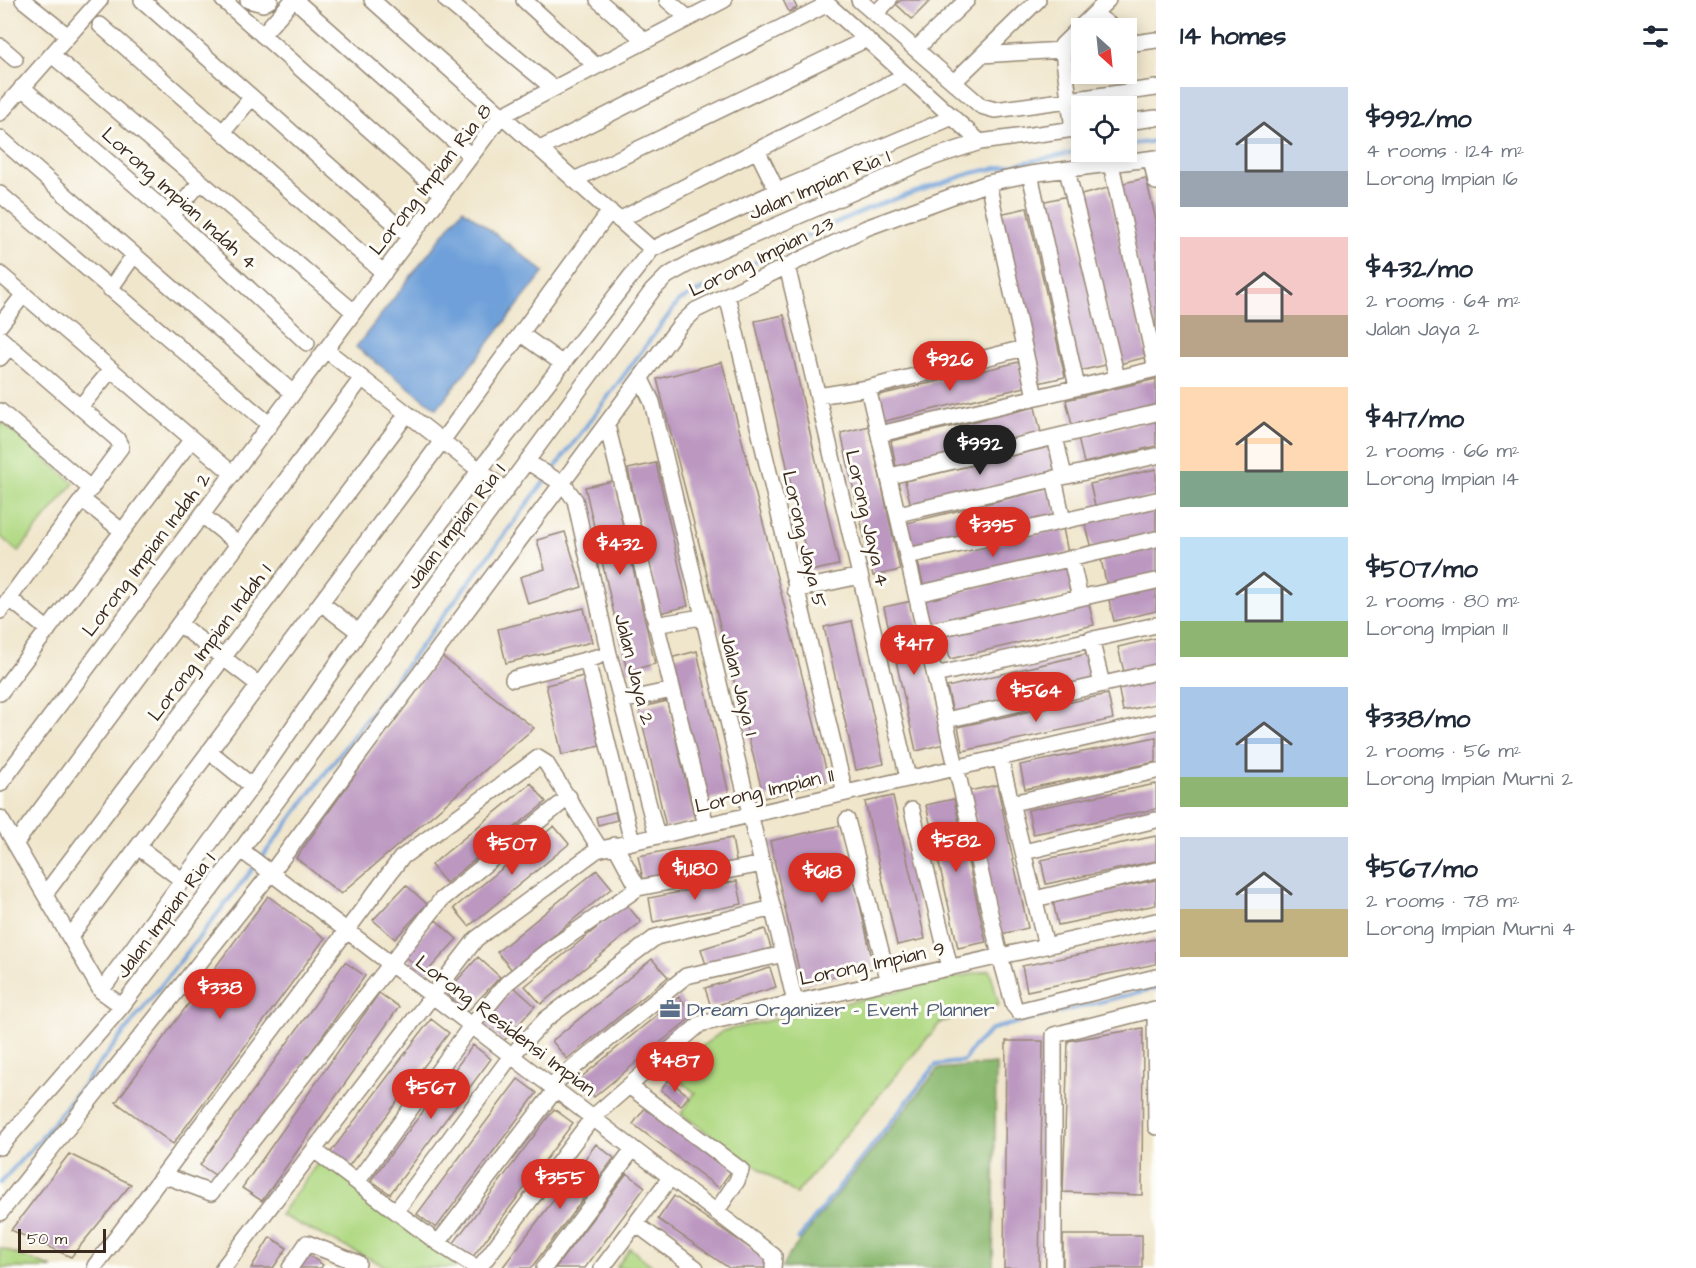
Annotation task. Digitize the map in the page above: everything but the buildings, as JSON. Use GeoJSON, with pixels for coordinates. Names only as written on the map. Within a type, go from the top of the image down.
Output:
{"type":"FeatureCollection","features":[{"type":"Feature","properties":{"kind":"street"},"geometry":{"type":"LineString","coordinates":[[23,0],[68,36]]}},
{"type":"Feature","properties":{"kind":"street"},"geometry":{"type":"LineString","coordinates":[[0,113],[99,0]]}},
{"type":"Feature","properties":{"kind":"street"},"geometry":{"type":"LineString","coordinates":[[142,0],[410,237]]}},
{"type":"Feature","properties":{"kind":"street"},"geometry":{"type":"LineString","coordinates":[[223,0],[442,194]]}},
{"type":"Feature","properties":{"kind":"street"},"geometry":{"type":"LineString","coordinates":[[248,0],[263,4],[270,0]]}},
{"type":"Feature","properties":{"kind":"street"},"geometry":{"type":"LineString","coordinates":[[262,35],[294,0],[471,156]]}},
{"type":"Feature","properties":{"kind":"street"},"geometry":{"type":"LineString","coordinates":[[372,0],[652,249]]}},
{"type":"Feature","properties":{"kind":"street"},"geometry":{"type":"LineString","coordinates":[[446,0],[553,88]]}},
{"type":"Feature","properties":{"kind":"street"},"geometry":{"type":"LineString","coordinates":[[524,0],[596,66]]}},
{"type":"Feature","properties":{"kind":"street"},"geometry":{"type":"LineString","coordinates":[[598,0],[645,41]]}},
{"type":"Feature","properties":{"kind":"street"},"geometry":{"type":"LineString","coordinates":[[667,0],[688,18]]}},
{"type":"Feature","properties":{"kind":"street","name":"Lorong Impian Ria 8"},"geometry":{"type":"LineString","coordinates":[[326,350],[501,116],[724,0]]}},
{"type":"Feature","properties":{"kind":"street"},"geometry":{"type":"LineString","coordinates":[[860,0],[981,106],[995,110],[1156,88]]}},
{"type":"Feature","properties":{"kind":"street"},"geometry":{"type":"LineString","coordinates":[[875,14],[889,0]]}},
{"type":"Feature","properties":{"kind":"street"},"geometry":{"type":"LineString","coordinates":[[916,49],[967,0]]}},
{"type":"Feature","properties":{"kind":"street"},"geometry":{"type":"LineString","coordinates":[[954,82],[1038,0]]}},
{"type":"Feature","properties":{"kind":"street"},"geometry":{"type":"LineString","coordinates":[[1071,107],[1062,45],[1108,0]]}},
{"type":"Feature","properties":{"kind":"street"},"geometry":{"type":"LineString","coordinates":[[540,149],[826,2],[980,142]]}},
{"type":"Feature","properties":{"kind":"street"},"geometry":{"type":"LineString","coordinates":[[1094,14],[1100,18]]}},
{"type":"Feature","properties":{"kind":"street"},"geometry":{"type":"LineString","coordinates":[[100,25],[384,273]]}},
{"type":"Feature","properties":{"kind":"street"},"geometry":{"type":"LineString","coordinates":[[574,180],[867,39]]}},
{"type":"Feature","properties":{"kind":"street"},"geometry":{"type":"LineString","coordinates":[[1137,43],[1156,40]]}},
{"type":"Feature","properties":{"kind":"street"},"geometry":{"type":"LineString","coordinates":[[0,45],[15,60]]}},
{"type":"Feature","properties":{"kind":"street"},"geometry":{"type":"LineString","coordinates":[[982,55],[1063,50]]}},
{"type":"Feature","properties":{"kind":"street"},"geometry":{"type":"LineString","coordinates":[[52,55],[354,312]]}},
{"type":"Feature","properties":{"kind":"street"},"geometry":{"type":"LineString","coordinates":[[70,937],[520,334],[614,216],[758,150],[906,75]]}},
{"type":"Feature","properties":{"kind":"street","name":"Lorong Impian Indah 4"},"geometry":{"type":"LineString","coordinates":[[22,87],[171,216],[307,343]]}},
{"type":"Feature","properties":{"kind":"street"},"geometry":{"type":"LineString","coordinates":[[223,132],[252,97]]}},
{"type":"Feature","properties":{"kind":"street","name":"Jalan Impian Ria 1"},"geometry":{"type":"LineString","coordinates":[[101,992],[252,786],[358,632],[479,471],[652,249],[777,191],[953,117]]}},
{"type":"Feature","properties":{"kind":"street"},"geometry":{"type":"LineString","coordinates":[[1137,121],[1156,118]]}},
{"type":"Feature","properties":{"kind":"street","name":"Jalan Impian Ria 1"},"geometry":{"type":"LineString","coordinates":[[0,1147],[122,1006],[246,854],[506,491],[546,474],[652,291],[667,276],[690,263],[934,157],[980,142],[1071,130]]}},
{"type":"Feature","properties":{"kind":"street"},"geometry":{"type":"LineString","coordinates":[[0,138],[293,393]]}},
{"type":"Feature","properties":{"kind":"street"},"geometry":{"type":"LineString","coordinates":[[758,150],[777,191]]}},
{"type":"Feature","properties":{"kind":"street"},"geometry":{"type":"LineString","coordinates":[[1154,159],[1156,182]]}},
{"type":"Feature","properties":{"kind":"street","name":"Lorong Impian 23"},"geometry":{"type":"LineString","coordinates":[[0,1213],[267,871],[455,624],[546,474],[607,425],[680,325],[696,310],[866,228],[988,183],[1030,174],[1154,159]]}},
{"type":"Feature","properties":{"kind":"street"},"geometry":{"type":"LineString","coordinates":[[880,434],[1156,369],[1111,164]]}},
{"type":"Feature","properties":{"kind":"street"},"geometry":{"type":"LineString","coordinates":[[1067,170],[1117,378]]}},
{"type":"Feature","properties":{"kind":"street"},"geometry":{"type":"LineString","coordinates":[[1030,174],[1077,387]]}},
{"type":"Feature","properties":{"kind":"street"},"geometry":{"type":"LineString","coordinates":[[171,216],[201,182]]}},
{"type":"Feature","properties":{"kind":"street"},"geometry":{"type":"LineString","coordinates":[[988,183],[1035,397]]}},
{"type":"Feature","properties":{"kind":"street"},"geometry":{"type":"LineString","coordinates":[[0,194],[270,425]]}},
{"type":"Feature","properties":{"kind":"street"},"geometry":{"type":"LineString","coordinates":[[110,289],[135,255]]}},
{"type":"Feature","properties":{"kind":"street","name":"Lorong Jaya 4"},"geometry":{"type":"LineString","coordinates":[[787,266],[908,778]]}},
{"type":"Feature","properties":{"kind":"street"},"geometry":{"type":"LineString","coordinates":[[0,274],[233,474]]}},
{"type":"Feature","properties":{"kind":"street"},"geometry":{"type":"LineString","coordinates":[[0,325],[24,294]]}},
{"type":"Feature","properties":{"kind":"street","name":"Lorong Jaya 5"},"geometry":{"type":"LineString","coordinates":[[727,295],[795,590],[845,793]]}},
{"type":"Feature","properties":{"kind":"street"},"geometry":{"type":"LineString","coordinates":[[520,334],[562,364]]}},
{"type":"Feature","properties":{"kind":"street"},"geometry":{"type":"LineString","coordinates":[[3,348],[80,407],[117,439],[121,447],[5,605],[48,630]]}},
{"type":"Feature","properties":{"kind":"street"},"geometry":{"type":"LineString","coordinates":[[818,396],[868,388],[1024,348]]}},
{"type":"Feature","properties":{"kind":"street"},"geometry":{"type":"LineString","coordinates":[[326,350],[506,491]]}},
{"type":"Feature","properties":{"kind":"street","name":"Lorong Impian Indah 2"},"geometry":{"type":"LineString","coordinates":[[0,784],[326,350]]}},
{"type":"Feature","properties":{"kind":"street"},"geometry":{"type":"LineString","coordinates":[[80,407],[111,370]]}},
{"type":"Feature","properties":{"kind":"street"},"geometry":{"type":"LineString","coordinates":[[15,844],[362,378]]}},
{"type":"Feature","properties":{"kind":"street","name":"Jalan Jaya 1"},"geometry":{"type":"LineString","coordinates":[[641,379],[652,402],[701,617],[752,814],[795,1002]]}},
{"type":"Feature","properties":{"kind":"street"},"geometry":{"type":"LineString","coordinates":[[868,388],[1000,956],[1014,1006],[1018,1011],[1156,977]]}},
{"type":"Feature","properties":{"kind":"street"},"geometry":{"type":"LineString","coordinates":[[0,411],[87,494],[122,531]]}},
{"type":"Feature","properties":{"kind":"street"},"geometry":{"type":"LineString","coordinates":[[890,476],[1156,413]]}},
{"type":"Feature","properties":{"kind":"street","name":"Lorong Impian Indah 1"},"geometry":{"type":"LineString","coordinates":[[45,894],[407,414]]}},
{"type":"Feature","properties":{"kind":"street"},"geometry":{"type":"LineString","coordinates":[[607,425],[706,825]]}},
{"type":"Feature","properties":{"kind":"street"},"geometry":{"type":"LineString","coordinates":[[1055,437],[1063,521]]}},
{"type":"Feature","properties":{"kind":"street"},"geometry":{"type":"LineString","coordinates":[[0,693],[192,440]]}},
{"type":"Feature","properties":{"kind":"street"},"geometry":{"type":"LineString","coordinates":[[898,514],[1156,456]]}},
{"type":"Feature","properties":{"kind":"street","name":"Jalan Jaya 2"},"geometry":{"type":"LineString","coordinates":[[546,474],[575,500],[609,654],[657,836]]}},
{"type":"Feature","properties":{"kind":"street"},"geometry":{"type":"LineString","coordinates":[[908,556],[1156,500]]}},
{"type":"Feature","properties":{"kind":"street"},"geometry":{"type":"LineString","coordinates":[[202,515],[238,544]]}},
{"type":"Feature","properties":{"kind":"street"},"geometry":{"type":"LineString","coordinates":[[917,594],[1156,539]]}},
{"type":"Feature","properties":{"kind":"street"},"geometry":{"type":"LineString","coordinates":[[1071,558],[1080,598]]}},
{"type":"Feature","properties":{"kind":"street"},"geometry":{"type":"LineString","coordinates":[[795,590],[860,576]]}},
{"type":"Feature","properties":{"kind":"street"},"geometry":{"type":"LineString","coordinates":[[925,632],[1156,581]]}},
{"type":"Feature","properties":{"kind":"street"},"geometry":{"type":"LineString","coordinates":[[321,603],[358,632]]}},
{"type":"Feature","properties":{"kind":"street"},"geometry":{"type":"LineString","coordinates":[[655,626],[701,617]]}},
{"type":"Feature","properties":{"kind":"street"},"geometry":{"type":"LineString","coordinates":[[179,624],[259,685]]}},
{"type":"Feature","properties":{"kind":"street"},"geometry":{"type":"LineString","coordinates":[[935,675],[1156,625]]}},
{"type":"Feature","properties":{"kind":"street"},"geometry":{"type":"LineString","coordinates":[[1090,639],[1102,684]]}},
{"type":"Feature","properties":{"kind":"street"},"geometry":{"type":"LineString","coordinates":[[513,679],[609,654]]}},
{"type":"Feature","properties":{"kind":"street"},"geometry":{"type":"LineString","coordinates":[[587,660],[632,842]]}},
{"type":"Feature","properties":{"kind":"street"},"geometry":{"type":"LineString","coordinates":[[945,720],[1156,672]]}},
{"type":"Feature","properties":{"kind":"street"},"geometry":{"type":"LineString","coordinates":[[621,701],[672,690]]}},
{"type":"Feature","properties":{"kind":"street","name":"Lorong Impian 11"},"geometry":{"type":"LineString","coordinates":[[224,1268],[476,939],[607,847],[1156,722]]}},
{"type":"Feature","properties":{"kind":"street"},"geometry":{"type":"LineString","coordinates":[[209,752],[252,786]]}},
{"type":"Feature","properties":{"kind":"street"},"geometry":{"type":"LineString","coordinates":[[1000,757],[1046,946]]}},
{"type":"Feature","properties":{"kind":"street"},"geometry":{"type":"LineString","coordinates":[[95,1266],[401,858],[538,758],[546,763],[638,888]]}},
{"type":"Feature","properties":{"kind":"street"},"geometry":{"type":"LineString","coordinates":[[1012,803],[1156,771]]}},
{"type":"Feature","properties":{"kind":"street"},"geometry":{"type":"LineString","coordinates":[[163,1175],[211,1193],[389,963],[441,900],[569,797]]}},
{"type":"Feature","properties":{"kind":"street"},"geometry":{"type":"LineString","coordinates":[[912,810],[950,968]]}},
{"type":"Feature","properties":{"kind":"street"},"geometry":{"type":"LineString","coordinates":[[0,818],[101,992],[122,1006]]}},
{"type":"Feature","properties":{"kind":"street"},"geometry":{"type":"LineString","coordinates":[[847,820],[889,981]]}},
{"type":"Feature","properties":{"kind":"street"},"geometry":{"type":"LineString","coordinates":[[1024,852],[1156,820]]}},
{"type":"Feature","properties":{"kind":"street"},"geometry":{"type":"LineString","coordinates":[[138,847],[182,880]]}},
{"type":"Feature","properties":{"kind":"street","name":"Lorong Residensi Impian"},"geometry":{"type":"LineString","coordinates":[[246,854],[716,1212],[774,1262]]}},
{"type":"Feature","properties":{"kind":"street"},"geometry":{"type":"LineString","coordinates":[[357,1182],[471,1026],[507,983],[638,888],[762,864]]}},
{"type":"Feature","properties":{"kind":"street"},"geometry":{"type":"LineString","coordinates":[[1035,899],[1156,870]]}},
{"type":"Feature","properties":{"kind":"street"},"geometry":{"type":"LineString","coordinates":[[396,1211],[511,1056],[546,1019],[656,937],[773,908]]}},
{"type":"Feature","properties":{"kind":"street","name":"Lorong Impian 9"},"geometry":{"type":"LineString","coordinates":[[478,1268],[593,1117],[700,1024],[1156,921]]}},
{"type":"Feature","properties":{"kind":"street"},"geometry":{"type":"LineString","coordinates":[[438,1243],[554,1088],[686,976],[784,954]]}},
{"type":"Feature","properties":{"kind":"street"},"geometry":{"type":"LineString","coordinates":[[1054,1268],[1054,1035],[1155,1009],[1156,1127]]}},
{"type":"Feature","properties":{"kind":"street"},"geometry":{"type":"LineString","coordinates":[[629,1086],[741,1170],[737,1181],[716,1212]]}},
{"type":"Feature","properties":{"kind":"street"},"geometry":{"type":"LineString","coordinates":[[544,1268],[633,1149]]}},
{"type":"Feature","properties":{"kind":"street"},"geometry":{"type":"LineString","coordinates":[[314,1150],[438,1243],[478,1268]]}},
{"type":"Feature","properties":{"kind":"street"},"geometry":{"type":"LineString","coordinates":[[602,1268],[670,1178]]}},
{"type":"Feature","properties":{"kind":"street"},"geometry":{"type":"LineString","coordinates":[[636,1224],[696,1268]]}},
{"type":"Feature","properties":{"kind":"street"},"geometry":{"type":"LineString","coordinates":[[290,1268],[307,1243],[356,1265]]}},
{"type":"Feature","properties":{"kind":"green space"},"geometry":{"type":"Polygon","coordinates":[[[0,421],[74,483],[18,552],[0,536],[0,421]]]}},
{"type":"Feature","properties":{"kind":"green space"},"geometry":{"type":"Polygon","coordinates":[[[990,970],[999,1005],[941,1022],[796,1194],[681,1114],[695,1093],[668,1071],[723,1031],[990,970]]]}},
{"type":"Feature","properties":{"kind":"green space"},"geometry":{"type":"Polygon","coordinates":[[[996,1064],[993,1268],[782,1268],[788,1256],[938,1069],[996,1064]]]}},
{"type":"Feature","properties":{"kind":"green space"},"geometry":{"type":"Polygon","coordinates":[[[320,1160],[462,1261],[455,1268],[389,1268],[280,1215],[320,1160]]]}},
{"type":"Feature","properties":{"kind":"green space"},"geometry":{"type":"Polygon","coordinates":[[[0,1248],[53,1268],[0,1268],[0,1248]]]}},
{"type":"Feature","properties":{"kind":"green space"},"geometry":{"type":"Polygon","coordinates":[[[630,1248],[655,1268],[616,1268],[630,1248]]]}},
{"type":"Feature","properties":{"kind":"water"},"geometry":{"type":"Polygon","coordinates":[[[463,209],[544,272],[437,409],[356,347],[463,209]]]}},
{"type":"Feature","properties":{"kind":"waterway"},"geometry":{"type":"LineString","coordinates":[[1137,144],[1156,141]]}},
{"type":"Feature","properties":{"kind":"waterway"},"geometry":{"type":"LineString","coordinates":[[552,472],[679,301],[811,234],[877,205],[972,173],[1071,153]]}},
{"type":"Feature","properties":{"kind":"waterway"},"geometry":{"type":"LineString","coordinates":[[260,860],[547,478]]}},
{"type":"Feature","properties":{"kind":"waterway"},"geometry":{"type":"LineString","coordinates":[[0,1183],[42,1137],[255,866]]}},
{"type":"Feature","properties":{"kind":"waterway"},"geometry":{"type":"LineString","coordinates":[[798,1239],[936,1065],[964,1061],[973,1047],[992,1029],[1156,988]]}},
{"type":"Feature","properties":{"kind":"place","name":"Dream Organizer - Event Planner"},"geometry":{"type":"Point","coordinates":[670,1009]}}]}
